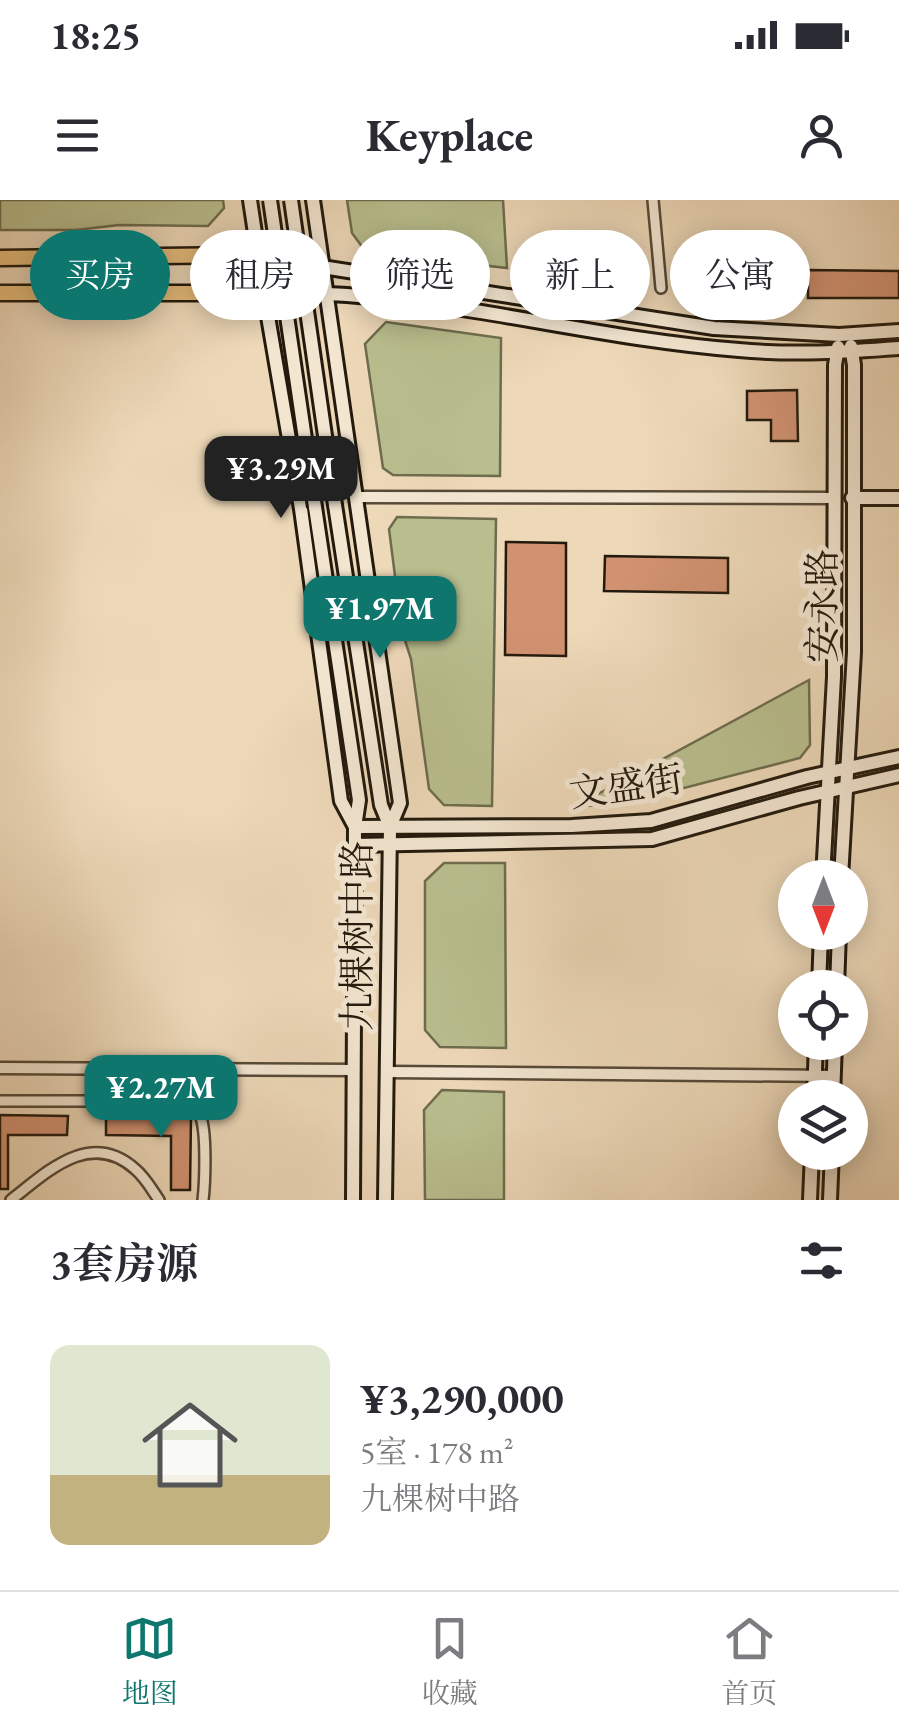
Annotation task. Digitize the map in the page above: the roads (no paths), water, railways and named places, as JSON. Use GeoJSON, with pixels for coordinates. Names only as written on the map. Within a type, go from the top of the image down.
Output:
{"type":"FeatureCollection","features":[{"type":"Feature","properties":{"kind":"main road"},"geometry":{"type":"LineString","coordinates":[[250,200],[254,230]]}},
{"type":"Feature","properties":{"kind":"main road","name":"九棵树中路"},"geometry":{"type":"LineString","coordinates":[[270,200],[359,800],[355,827],[354,1200]]}},
{"type":"Feature","properties":{"kind":"main road","name":"九棵树中路"},"geometry":{"type":"LineString","coordinates":[[291,200],[381,805],[390,826],[384,1200]]}},
{"type":"Feature","properties":{"kind":"main road"},"geometry":{"type":"LineString","coordinates":[[313,200],[318,230]]}},
{"type":"Feature","properties":{"kind":"main road"},"geometry":{"type":"LineString","coordinates":[[0,258],[190,256]]}},
{"type":"Feature","properties":{"kind":"main road"},"geometry":{"type":"LineString","coordinates":[[330,269],[714,328],[844,335],[899,331]]}},
{"type":"Feature","properties":{"kind":"main road"},"geometry":{"type":"LineString","coordinates":[[0,293],[190,294]]}},
{"type":"Feature","properties":{"kind":"main road"},"geometry":{"type":"LineString","coordinates":[[330,294],[485,312],[712,348],[774,352],[899,348]]}},
{"type":"Feature","properties":{"kind":"main road"},"geometry":{"type":"LineString","coordinates":[[330,309],[400,803],[390,826]]}},
{"type":"Feature","properties":{"kind":"main road"},"geometry":{"type":"LineString","coordinates":[[268,320],[298,493],[341,801],[355,827]]}},
{"type":"Feature","properties":{"kind":"main road","name":"安永路"},"geometry":{"type":"LineString","coordinates":[[825,860],[834,677],[835,365],[844,335]]}},
{"type":"Feature","properties":{"kind":"main road","name":"安永路"},"geometry":{"type":"LineString","coordinates":[[842,860],[854,652],[853,352],[844,335]]}},
{"type":"Feature","properties":{"kind":"main road"},"geometry":{"type":"LineString","coordinates":[[852,498],[899,498]]}},
{"type":"Feature","properties":{"kind":"main road","name":"文盛街"},"geometry":{"type":"LineString","coordinates":[[355,827],[572,826],[652,821],[846,767],[899,757]]}},
{"type":"Feature","properties":{"kind":"main road","name":"文盛街"},"geometry":{"type":"LineString","coordinates":[[356,845],[652,839],[899,775]]}},
{"type":"Feature","properties":{"kind":"main road"},"geometry":{"type":"LineString","coordinates":[[814,1080],[815,1060]]}},
{"type":"Feature","properties":{"kind":"main road"},"geometry":{"type":"LineString","coordinates":[[834,1060],[834,1080]]}},
{"type":"Feature","properties":{"kind":"main road"},"geometry":{"type":"LineString","coordinates":[[810,1200],[811,1170]]}},
{"type":"Feature","properties":{"kind":"main road"},"geometry":{"type":"LineString","coordinates":[[830,1200],[831,1170]]}},
{"type":"Feature","properties":{"kind":"street"},"geometry":{"type":"LineString","coordinates":[[653,200],[661,288]]}},
{"type":"Feature","properties":{"kind":"street"},"geometry":{"type":"LineString","coordinates":[[355,496],[833,498]]}},
{"type":"Feature","properties":{"kind":"street"},"geometry":{"type":"LineString","coordinates":[[0,1068],[354,1070]]}},
{"type":"Feature","properties":{"kind":"street"},"geometry":{"type":"LineString","coordinates":[[386,1072],[834,1076]]}},
{"type":"Feature","properties":{"kind":"street"},"geometry":{"type":"LineString","coordinates":[[0,1101],[189,1104],[200,1116],[203,1130],[203,1200]]}},
{"type":"Feature","properties":{"kind":"street"},"geometry":{"type":"LineString","coordinates":[[12,1200],[64,1160],[89,1152],[128,1163],[160,1200]]}}]}
